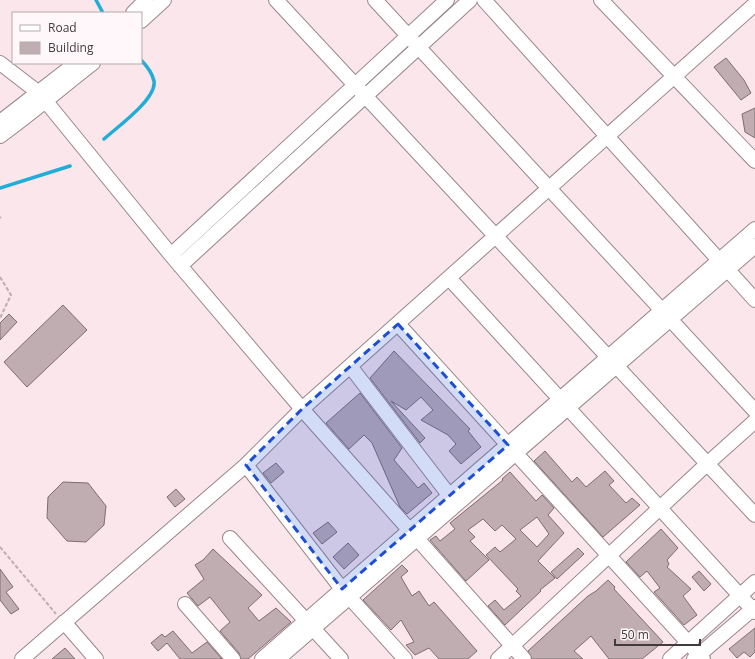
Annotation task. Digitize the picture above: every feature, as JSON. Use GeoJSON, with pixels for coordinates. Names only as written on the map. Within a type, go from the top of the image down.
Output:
{"type":"FeatureCollection","features":[{"type":"Feature","properties":{"kind":"street"},"geometry":{"type":"LineString","coordinates":[[134,12],[146,0]]}},
{"type":"Feature","properties":{"kind":"street"},"geometry":{"type":"LineString","coordinates":[[142,20],[164,0]]}},
{"type":"Feature","properties":{"kind":"street"},"geometry":{"type":"LineString","coordinates":[[276,0],[755,515]]}},
{"type":"Feature","properties":{"kind":"street"},"geometry":{"type":"LineString","coordinates":[[375,0],[755,412]]}},
{"type":"Feature","properties":{"kind":"street"},"geometry":{"type":"LineString","coordinates":[[171,256],[447,0]]}},
{"type":"Feature","properties":{"kind":"street"},"geometry":{"type":"LineString","coordinates":[[180,266],[470,0]]}},
{"type":"Feature","properties":{"kind":"street"},"geometry":{"type":"LineString","coordinates":[[484,0],[755,300]]}},
{"type":"Feature","properties":{"kind":"street"},"geometry":{"type":"LineString","coordinates":[[601,0],[755,161]]}},
{"type":"Feature","properties":{"kind":"street"},"geometry":{"type":"LineString","coordinates":[[22,659],[246,465],[302,409],[607,137],[751,6]]}},
{"type":"Feature","properties":{"kind":"street"},"geometry":{"type":"LineString","coordinates":[[0,63],[43,96],[171,256],[302,409],[524,659]]}},
{"type":"Feature","properties":{"kind":"street"},"geometry":{"type":"LineString","coordinates":[[0,136],[29,116],[43,96],[75,64]]}},
{"type":"Feature","properties":{"kind":"street"},"geometry":{"type":"LineString","coordinates":[[0,122],[91,64]]}},
{"type":"Feature","properties":{"kind":"street"},"geometry":{"type":"LineString","coordinates":[[262,659],[310,624],[346,594],[724,265],[755,229]]}},
{"type":"Feature","properties":{"kind":"street"},"geometry":{"type":"LineString","coordinates":[[724,265],[755,246]]}},
{"type":"Feature","properties":{"kind":"street"},"geometry":{"type":"LineString","coordinates":[[398,324],[687,642],[699,658],[754,609],[449,278]]}},
{"type":"Feature","properties":{"kind":"street"},"geometry":{"type":"LineString","coordinates":[[350,366],[449,495]]}},
{"type":"Feature","properties":{"kind":"street"},"geometry":{"type":"LineString","coordinates":[[498,659],[755,421]]}},
{"type":"Feature","properties":{"kind":"street"},"geometry":{"type":"LineString","coordinates":[[413,535],[449,495],[512,449]]}},
{"type":"Feature","properties":{"kind":"street"},"geometry":{"type":"LineString","coordinates":[[246,465],[346,594],[405,659]]}},
{"type":"Feature","properties":{"kind":"street"},"geometry":{"type":"LineString","coordinates":[[230,538],[341,659]]}},
{"type":"Feature","properties":{"kind":"street"},"geometry":{"type":"LineString","coordinates":[[670,659],[755,582]]}},
{"type":"Feature","properties":{"kind":"street"},"geometry":{"type":"LineString","coordinates":[[185,604],[233,659]]}},
{"type":"Feature","properties":{"kind":"street"},"geometry":{"type":"LineString","coordinates":[[64,622],[96,659]]}},
{"type":"Feature","properties":{"kind":"street"},"geometry":{"type":"LineString","coordinates":[[278,659],[310,624]]}},
{"type":"Feature","properties":{"kind":"path"},"geometry":{"type":"LineString","coordinates":[[0,277],[10,295],[0,318]]}},
{"type":"Feature","properties":{"kind":"path"},"geometry":{"type":"LineString","coordinates":[[0,547],[64,622]]}},
{"type":"Feature","properties":{"kind":"highlighted area"},"geometry":{"type":"Polygon","coordinates":[[[398,324],[508,445],[342,589],[246,465],[302,409],[398,324]]]}},
{"type":"Feature","properties":{"kind":"building"},"geometry":{"type":"Polygon","coordinates":[[[726,58],[744,80],[751,93],[741,100],[714,67],[726,58]]]}},
{"type":"Feature","properties":{"kind":"building"},"geometry":{"type":"Polygon","coordinates":[[[755,108],[755,138],[745,132],[742,114],[755,108]]]}},
{"type":"Feature","properties":{"kind":"building"},"geometry":{"type":"Polygon","coordinates":[[[63,305],[87,330],[27,387],[4,362],[63,305]]]}},
{"type":"Feature","properties":{"kind":"building"},"geometry":{"type":"Polygon","coordinates":[[[9,314],[17,322],[0,340],[0,323],[9,314]]]}},
{"type":"Feature","properties":{"kind":"building"},"geometry":{"type":"Polygon","coordinates":[[[394,351],[470,429],[468,431],[481,447],[461,464],[449,451],[456,444],[448,435],[421,420],[433,410],[421,397],[406,410],[391,401],[425,438],[420,443],[370,378],[394,351]]]}},
{"type":"Feature","properties":{"kind":"building"},"geometry":{"type":"Polygon","coordinates":[[[360,393],[402,448],[394,460],[418,488],[424,483],[432,493],[407,514],[400,507],[372,443],[364,435],[349,449],[326,423],[360,393]]]}},
{"type":"Feature","properties":{"kind":"building"},"geometry":{"type":"Polygon","coordinates":[[[545,451],[572,482],[577,477],[586,487],[605,471],[614,481],[609,485],[626,503],[632,498],[640,505],[603,537],[534,461],[545,451]]]}},
{"type":"Feature","properties":{"kind":"building"},"geometry":{"type":"Polygon","coordinates":[[[276,463],[284,472],[271,483],[263,473],[276,463]]]}},
{"type":"Feature","properties":{"kind":"building"},"geometry":{"type":"Polygon","coordinates":[[[510,472],[536,501],[542,495],[554,508],[548,515],[564,533],[538,561],[555,578],[540,590],[541,591],[505,625],[488,606],[495,600],[504,610],[521,596],[516,591],[518,589],[486,555],[495,547],[500,552],[516,539],[502,525],[495,531],[483,519],[468,530],[475,537],[470,541],[489,560],[466,581],[430,540],[436,536],[440,541],[455,529],[450,523],[503,480],[502,479],[510,472]],[[537,517],[520,530],[537,547],[549,534],[537,517]]]}},
{"type":"Feature","properties":{"kind":"building"},"geometry":{"type":"Polygon","coordinates":[[[63,482],[88,483],[106,506],[104,525],[86,542],[67,541],[47,518],[48,497],[63,482]]]}},
{"type":"Feature","properties":{"kind":"building"},"geometry":{"type":"Polygon","coordinates":[[[176,489],[185,499],[175,507],[167,497],[176,489]]]}},
{"type":"Feature","properties":{"kind":"building"},"geometry":{"type":"Polygon","coordinates":[[[328,522],[337,532],[322,544],[313,533],[328,522]]]}},
{"type":"Feature","properties":{"kind":"building"},"geometry":{"type":"Polygon","coordinates":[[[661,529],[678,548],[667,560],[669,564],[667,567],[691,589],[683,596],[697,615],[684,625],[654,592],[660,588],[647,571],[640,577],[626,562],[661,529]]]}},
{"type":"Feature","properties":{"kind":"building"},"geometry":{"type":"Polygon","coordinates":[[[348,543],[359,555],[344,569],[333,557],[348,543]]]}},
{"type":"Feature","properties":{"kind":"building"},"geometry":{"type":"Polygon","coordinates":[[[578,548],[584,554],[557,579],[551,572],[578,548]]]}},
{"type":"Feature","properties":{"kind":"building"},"geometry":{"type":"Polygon","coordinates":[[[213,549],[262,595],[248,608],[259,621],[276,608],[291,622],[248,659],[241,659],[239,653],[220,631],[230,622],[210,597],[198,606],[187,593],[204,579],[195,565],[203,560],[213,549]]]}},
{"type":"Feature","properties":{"kind":"building"},"geometry":{"type":"Polygon","coordinates":[[[402,565],[408,571],[401,577],[412,596],[419,591],[429,606],[434,602],[477,651],[468,659],[439,659],[429,648],[415,655],[406,645],[414,642],[401,620],[391,630],[363,600],[402,565]]]}},
{"type":"Feature","properties":{"kind":"building"},"geometry":{"type":"Polygon","coordinates":[[[0,569],[13,587],[6,592],[19,609],[11,614],[0,600],[0,569]]]}},
{"type":"Feature","properties":{"kind":"building"},"geometry":{"type":"Polygon","coordinates":[[[699,571],[711,584],[704,591],[692,577],[699,571]]]}},
{"type":"Feature","properties":{"kind":"building"},"geometry":{"type":"Polygon","coordinates":[[[608,580],[615,587],[614,589],[663,642],[642,659],[609,659],[591,636],[574,651],[583,659],[532,659],[528,651],[588,596],[608,580]]]}},
{"type":"Feature","properties":{"kind":"building"},"geometry":{"type":"Polygon","coordinates":[[[755,628],[755,652],[750,657],[744,652],[737,658],[729,649],[755,628]]]}},
{"type":"Feature","properties":{"kind":"building"},"geometry":{"type":"Polygon","coordinates":[[[173,631],[192,653],[207,642],[222,659],[180,659],[167,643],[158,651],[151,643],[162,634],[165,637],[173,631]]]}},
{"type":"Feature","properties":{"kind":"building"},"geometry":{"type":"Polygon","coordinates":[[[65,648],[75,659],[52,659],[65,648]]]}},
{"type":"Feature","properties":{"kind":"waterway"},"geometry":{"type":"LineString","coordinates":[[96,0],[102,12]]}},
{"type":"Feature","properties":{"kind":"waterway"},"geometry":{"type":"LineString","coordinates":[[104,139],[135,113],[149,96],[153,88],[154,81],[152,75],[142,61]]}},
{"type":"Feature","properties":{"kind":"waterway"},"geometry":{"type":"LineString","coordinates":[[0,188],[70,166]]}}]}
